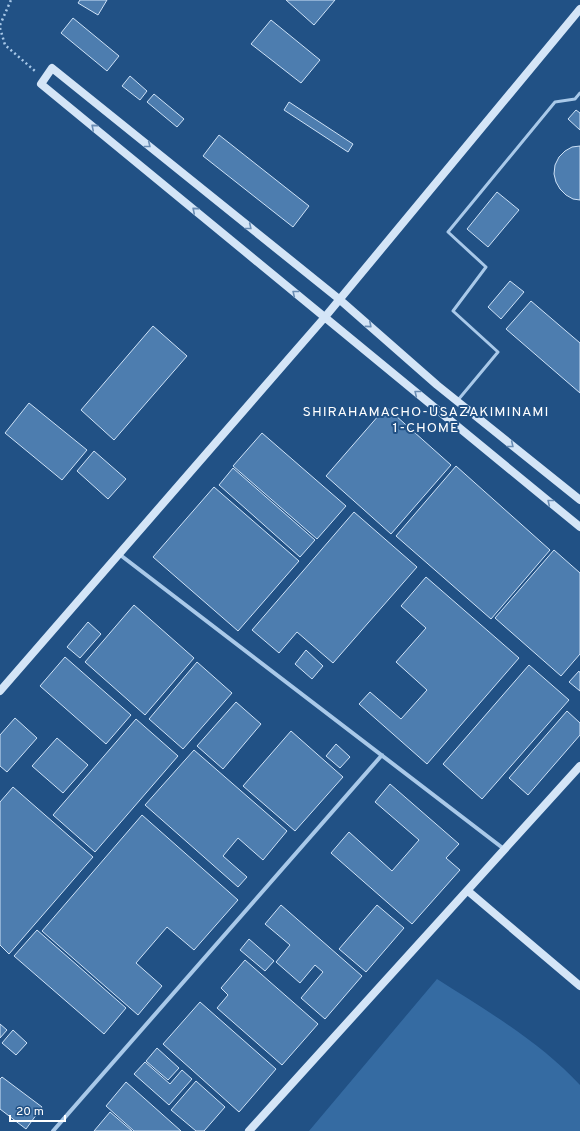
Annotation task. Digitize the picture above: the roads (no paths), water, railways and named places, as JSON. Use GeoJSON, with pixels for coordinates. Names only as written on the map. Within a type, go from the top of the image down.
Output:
{"type":"FeatureCollection","features":[{"type":"Feature","properties":{"kind":"street"},"geometry":{"type":"LineString","coordinates":[[0,691],[325,317],[580,10]]}},
{"type":"Feature","properties":{"kind":"street"},"geometry":{"type":"LineString","coordinates":[[580,500],[437,385],[339,299],[52,68],[41,84],[580,527]]}},
{"type":"Feature","properties":{"kind":"street"},"geometry":{"type":"LineString","coordinates":[[119,553],[505,850]]}},
{"type":"Feature","properties":{"kind":"street"},"geometry":{"type":"LineString","coordinates":[[53,1131],[382,755]]}},
{"type":"Feature","properties":{"kind":"street"},"geometry":{"type":"LineString","coordinates":[[249,1131],[580,766]]}},
{"type":"Feature","properties":{"kind":"street"},"geometry":{"type":"LineString","coordinates":[[468,891],[580,986]]}},
{"type":"Feature","properties":{"kind":"lane"},"geometry":{"type":"LineString","coordinates":[[457,401],[498,352],[453,310],[486,267],[448,232],[556,102],[575,99],[580,94]]}},
{"type":"Feature","properties":{"kind":"district","name":"SHIRAHAMACHO-USAZAKIMINAMI 1-CHOME"},"geometry":{"type":"Point","coordinates":[426,420]}}]}
